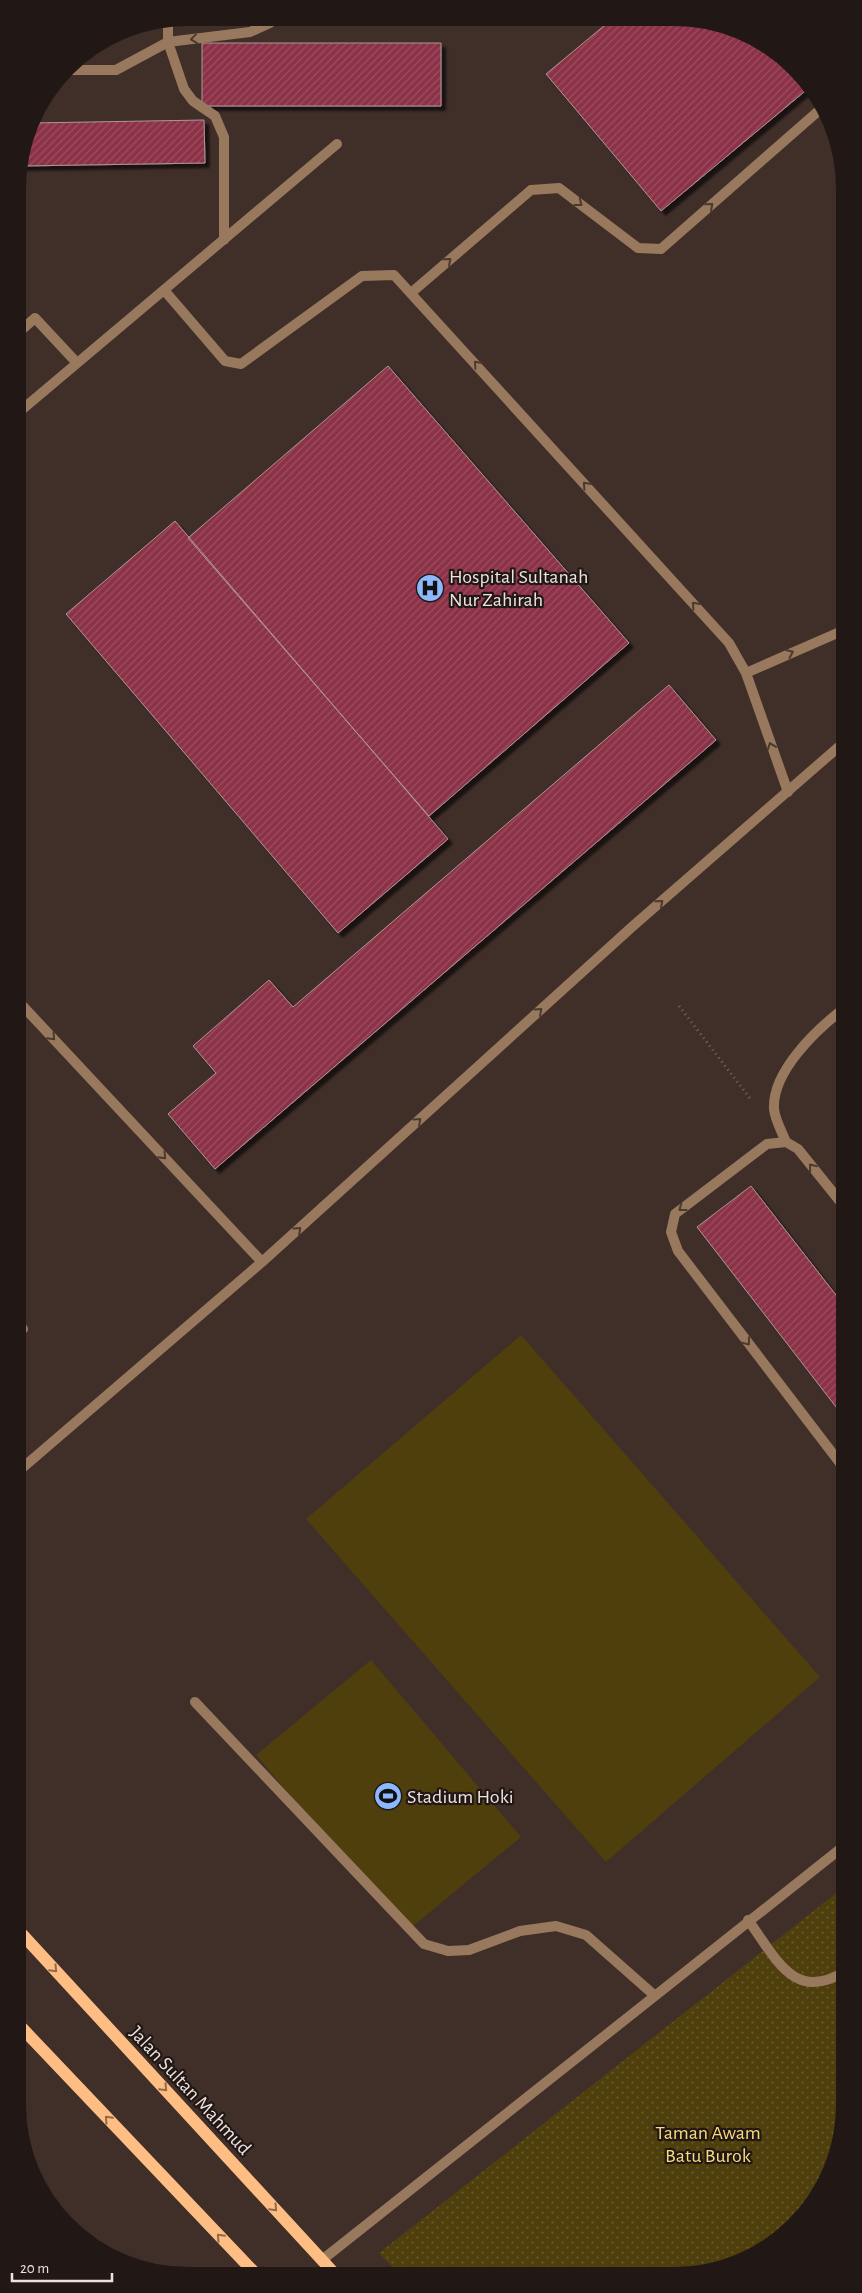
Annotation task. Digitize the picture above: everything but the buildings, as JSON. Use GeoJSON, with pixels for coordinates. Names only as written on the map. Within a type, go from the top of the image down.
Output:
{"type":"FeatureCollection","features":[{"type":"Feature","properties":{"kind":"main road","name":"Jalan Sultan Mahmud"},"geometry":{"type":"LineString","coordinates":[[26,1940],[329,2267]]}},
{"type":"Feature","properties":{"kind":"main road"},"geometry":{"type":"LineString","coordinates":[[26,2031],[249,2267]]}},
{"type":"Feature","properties":{"kind":"street"},"geometry":{"type":"LineString","coordinates":[[79,70],[116,70],[168,42],[250,32],[261,27]]}},
{"type":"Feature","properties":{"kind":"street"},"geometry":{"type":"LineString","coordinates":[[168,28],[168,42],[184,89],[193,101],[215,116],[224,137],[224,240]]}},
{"type":"Feature","properties":{"kind":"street"},"geometry":{"type":"LineString","coordinates":[[412,293],[531,190],[559,188],[638,248],[661,249],[817,113]]}},
{"type":"Feature","properties":{"kind":"street"},"geometry":{"type":"LineString","coordinates":[[27,405],[337,144]]}},
{"type":"Feature","properties":{"kind":"street"},"geometry":{"type":"LineString","coordinates":[[164,290],[225,361],[241,364],[362,276],[394,275],[729,643],[746,673],[788,792]]}},
{"type":"Feature","properties":{"kind":"street"},"geometry":{"type":"LineString","coordinates":[[27,325],[35,318],[77,363]]}},
{"type":"Feature","properties":{"kind":"street"},"geometry":{"type":"LineString","coordinates":[[746,673],[836,634]]}},
{"type":"Feature","properties":{"kind":"street"},"geometry":{"type":"LineString","coordinates":[[26,1465],[262,1262],[633,926],[836,751]]}},
{"type":"Feature","properties":{"kind":"street"},"geometry":{"type":"LineString","coordinates":[[27,1010],[262,1262]]}},
{"type":"Feature","properties":{"kind":"street"},"geometry":{"type":"LineString","coordinates":[[786,1142],[774,1111],[774,1095],[780,1077],[796,1056],[836,1015]]}},
{"type":"Feature","properties":{"kind":"street"},"geometry":{"type":"LineString","coordinates":[[835,1196],[798,1149],[786,1142],[767,1144],[675,1214],[671,1232],[678,1251],[835,1457]]}},
{"type":"Feature","properties":{"kind":"street"},"geometry":{"type":"LineString","coordinates":[[195,1702],[424,1944],[448,1951],[469,1950],[520,1931],[556,1926],[586,1935],[654,1995]]}},
{"type":"Feature","properties":{"kind":"street"},"geometry":{"type":"LineString","coordinates":[[322,2260],[748,1920],[835,1853]]}},
{"type":"Feature","properties":{"kind":"street"},"geometry":{"type":"LineString","coordinates":[[748,1920],[791,1977],[809,1983],[830,1980],[835,1977]]}},
{"type":"Feature","properties":{"kind":"path"},"geometry":{"type":"LineString","coordinates":[[679,1006],[756,1105]]}},
{"type":"Feature","properties":{"kind":"green space"},"geometry":{"type":"Polygon","coordinates":[[[521,1335],[820,1677],[606,1862],[306,1519],[521,1335]]]}},
{"type":"Feature","properties":{"kind":"green space","name":"Stadium Hoki"},"geometry":{"type":"Polygon","coordinates":[[[371,1660],[521,1837],[406,1932],[256,1755],[371,1660]]]}},
{"type":"Feature","properties":{"kind":"green space","name":"Taman Awam Batu Burok"},"geometry":{"type":"Polygon","coordinates":[[[835,1894],[835,2115],[833,2136],[827,2157],[814,2186],[796,2212],[772,2233],[755,2245],[716,2261],[674,2267],[392,2267],[379,2253],[835,1894]]]}},
{"type":"Feature","properties":{"kind":"place","name":"Hospital Sultanah Nur Zahirah"},"geometry":{"type":"Point","coordinates":[430,588]}},
{"type":"Feature","properties":{"kind":"place","name":"Stadium Hoki"},"geometry":{"type":"Point","coordinates":[388,1796]}}]}
